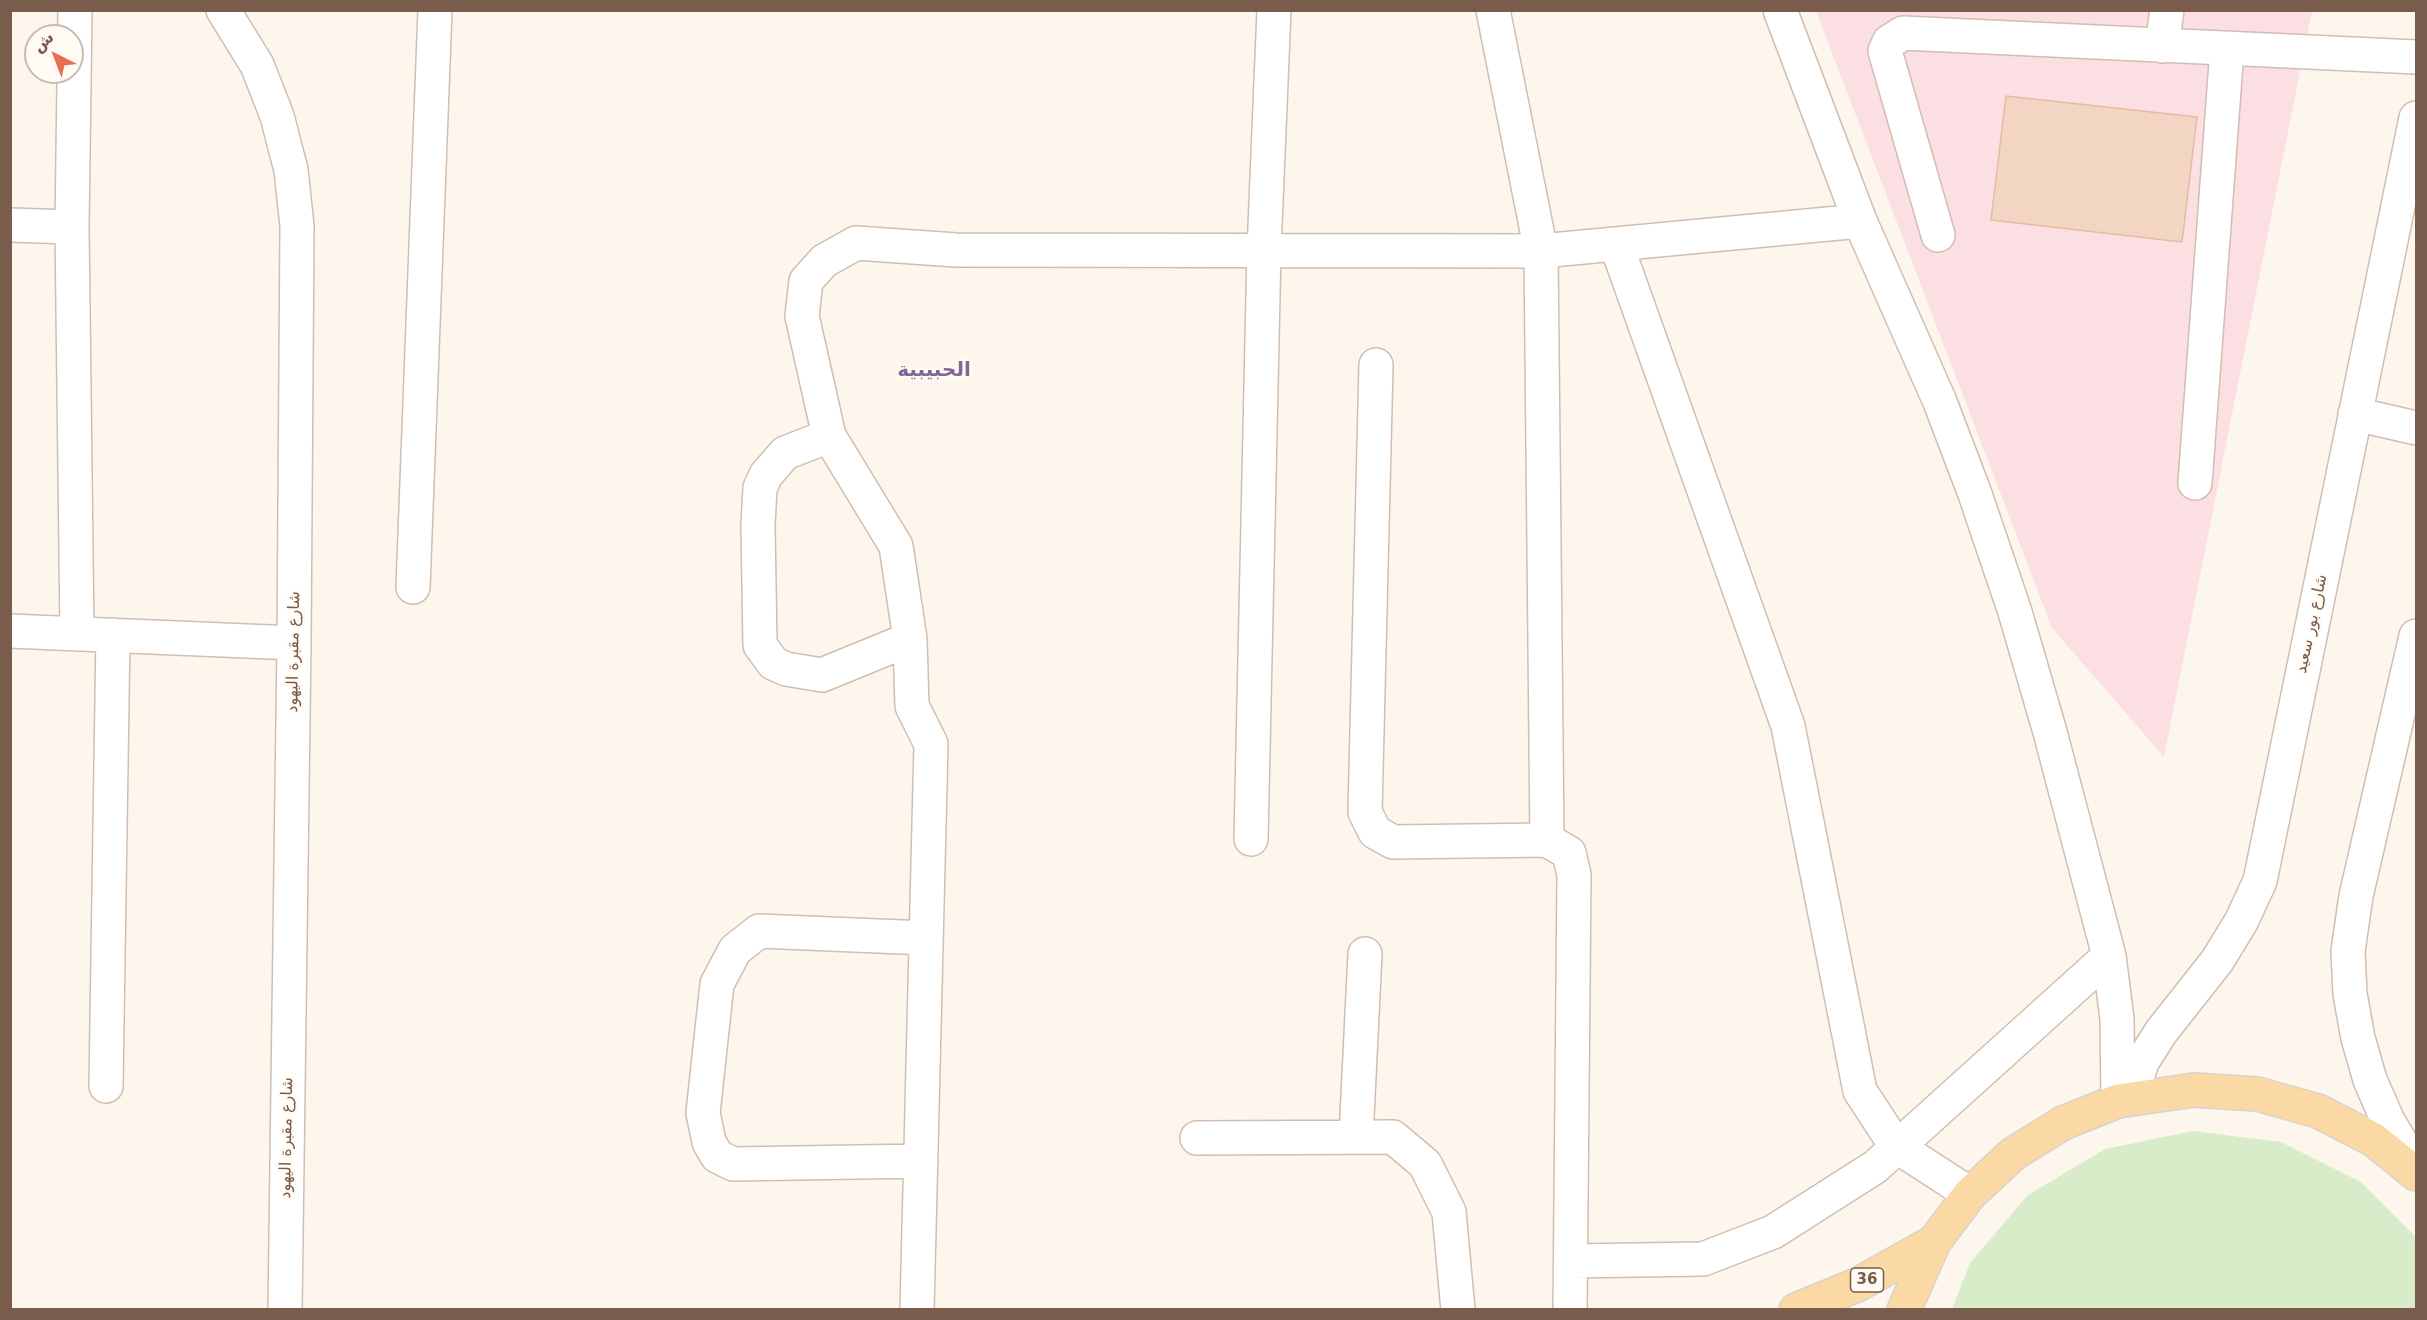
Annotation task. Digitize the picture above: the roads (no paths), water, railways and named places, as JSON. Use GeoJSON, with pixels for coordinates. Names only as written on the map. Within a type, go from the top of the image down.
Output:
{"type":"FeatureCollection","features":[{"type":"Feature","properties":{"kind":"main road"},"geometry":{"type":"LineString","coordinates":[[1904,1310],[1934,1242],[1970,1194],[2013,1154],[2063,1123],[2125,1100],[2194,1090],[2257,1094],[2318,1111],[2374,1140],[2416,1174]]}},
{"type":"Feature","properties":{"kind":"main road","name":"36"},"geometry":{"type":"LineString","coordinates":[[1796,1310],[1857,1285],[1934,1242]]}},
{"type":"Feature","properties":{"kind":"street"},"geometry":{"type":"LineString","coordinates":[[75,10],[72,227],[77,634]]}},
{"type":"Feature","properties":{"kind":"street"},"geometry":{"type":"LineString","coordinates":[[413,586],[435,10]]}},
{"type":"Feature","properties":{"kind":"street"},"geometry":{"type":"LineString","coordinates":[[1251,839],[1264,250],[1274,10]]}},
{"type":"Feature","properties":{"kind":"street"},"geometry":{"type":"LineString","coordinates":[[1493,10],[1541,251],[1547,840]]}},
{"type":"Feature","properties":{"kind":"street"},"geometry":{"type":"LineString","coordinates":[[1780,10],[1860,221],[1940,402],[1983,516],[2015,612],[2050,732],[2109,956],[2125,1100]]}},
{"type":"Feature","properties":{"kind":"street"},"geometry":{"type":"LineString","coordinates":[[2162,46],[2167,10]]}},
{"type":"Feature","properties":{"kind":"street","name":"شارع مقبرة اليهود"},"geometry":{"type":"LineString","coordinates":[[229,13],[257,65],[277,116],[291,170],[297,226],[285,1310]]}},
{"type":"Feature","properties":{"kind":"street"},"geometry":{"type":"LineString","coordinates":[[1938,235],[1886,51],[1889,42],[1903,33],[2416,57]]}},
{"type":"Feature","properties":{"kind":"street"},"geometry":{"type":"LineString","coordinates":[[2195,483],[2227,49]]}},
{"type":"Feature","properties":{"kind":"street","name":"شارع بور سعيد"},"geometry":{"type":"LineString","coordinates":[[2125,1100],[2142,1062],[2162,1032],[2217,961],[2241,922],[2260,881],[2416,118]]}},
{"type":"Feature","properties":{"kind":"street"},"geometry":{"type":"LineString","coordinates":[[916,1310],[931,744],[912,706],[910,639],[896,546],[830,436],[801,316],[806,281],[824,261],[856,243],[957,250],[1541,251],[1860,221]]}},
{"type":"Feature","properties":{"kind":"street"},"geometry":{"type":"LineString","coordinates":[[10,225],[72,227]]}},
{"type":"Feature","properties":{"kind":"street"},"geometry":{"type":"LineString","coordinates":[[1616,244],[1788,726],[1860,1091],[1896,1146],[1970,1194]]}},
{"type":"Feature","properties":{"kind":"street"},"geometry":{"type":"LineString","coordinates":[[1376,365],[1365,812],[1375,832],[1393,842],[1547,840],[1569,853],[1574,875],[1570,1310]]}},
{"type":"Feature","properties":{"kind":"street"},"geometry":{"type":"LineString","coordinates":[[2355,414],[2416,428]]}},
{"type":"Feature","properties":{"kind":"street"},"geometry":{"type":"LineString","coordinates":[[830,436],[784,453],[766,475],[760,488],[758,525],[760,645],[773,663],[786,669],[822,675],[910,639]]}},
{"type":"Feature","properties":{"kind":"street"},"geometry":{"type":"LineString","coordinates":[[10,631],[294,643]]}},
{"type":"Feature","properties":{"kind":"street"},"geometry":{"type":"LineString","coordinates":[[106,1086],[113,635]]}},
{"type":"Feature","properties":{"kind":"street"},"geometry":{"type":"LineString","coordinates":[[2416,636],[2356,896],[2348,951],[2352,1005],[2358,1038],[2370,1080],[2388,1120],[2416,1168]]}},
{"type":"Feature","properties":{"kind":"street"},"geometry":{"type":"LineString","coordinates":[[921,1161],[733,1164],[717,1156],[709,1142],[703,1113],[717,984],[735,950],[759,932],[926,938]]}},
{"type":"Feature","properties":{"kind":"street"},"geometry":{"type":"LineString","coordinates":[[1356,1137],[1365,954]]}},
{"type":"Feature","properties":{"kind":"street"},"geometry":{"type":"LineString","coordinates":[[1570,1261],[1703,1258],[1773,1232],[1875,1167],[2109,956]]}},
{"type":"Feature","properties":{"kind":"street"},"geometry":{"type":"LineString","coordinates":[[1197,1138],[1393,1137],[1425,1164],[1449,1212],[1458,1310]]}},
{"type":"Feature","properties":{"kind":"district","name":"الحبيبية"},"geometry":{"type":"Point","coordinates":[934,371]}}]}
